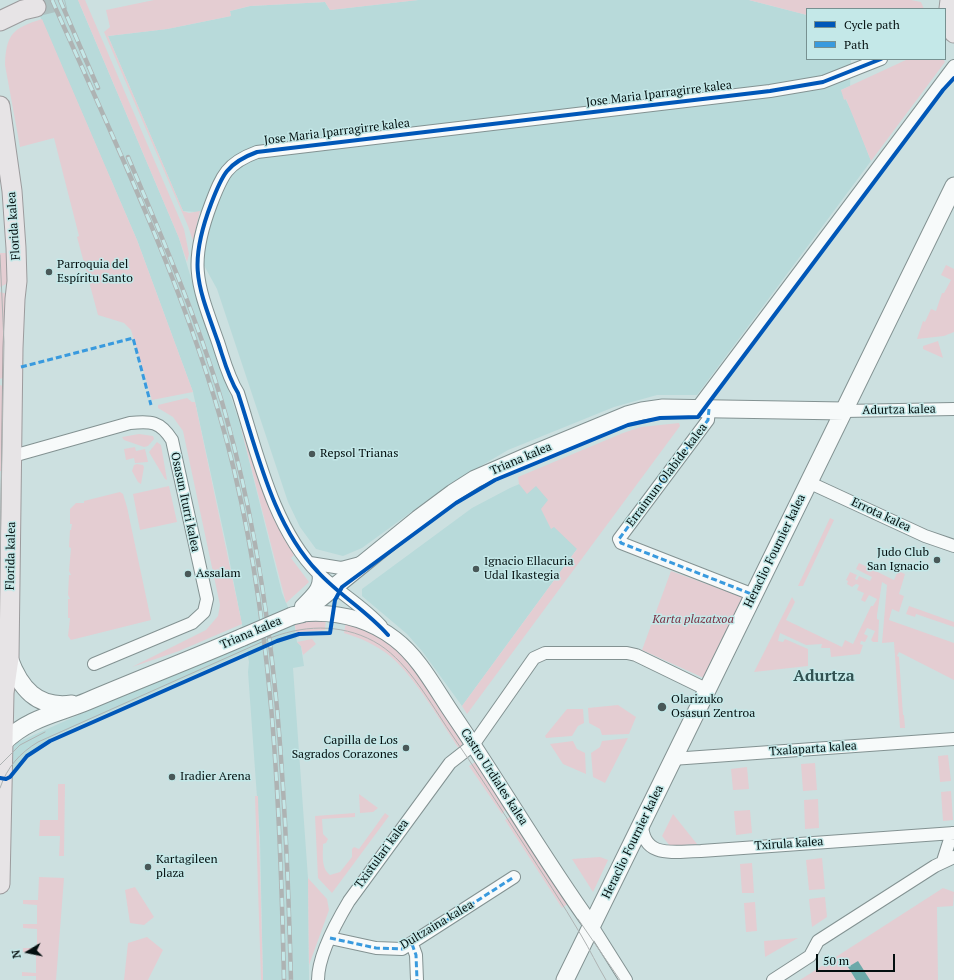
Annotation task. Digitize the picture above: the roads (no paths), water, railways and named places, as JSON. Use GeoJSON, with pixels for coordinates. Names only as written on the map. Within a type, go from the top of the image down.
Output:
{"type":"FeatureCollection","features":[{"type":"Feature","properties":{"kind":"main road"},"geometry":{"type":"LineString","coordinates":[[947,5],[950,24],[954,33]]}},
{"type":"Feature","properties":{"kind":"main road"},"geometry":{"type":"LineString","coordinates":[[0,22],[23,10],[36,7]]}},
{"type":"Feature","properties":{"kind":"main road","name":"Florida kalea"},"geometry":{"type":"LineString","coordinates":[[0,106],[14,219],[18,281],[15,299]]}},
{"type":"Feature","properties":{"kind":"main road","name":"Florida kalea"},"geometry":{"type":"LineString","coordinates":[[0,160],[15,299],[12,456],[6,525],[9,658],[4,693],[0,884]]}},
{"type":"Feature","properties":{"kind":"main road","name":"Heraclio Fournier kalea"},"geometry":{"type":"LineString","coordinates":[[565,980],[954,186]]}},
{"type":"Feature","properties":{"kind":"main road","name":"Triana kalea"},"geometry":{"type":"LineString","coordinates":[[2,744],[21,727],[39,718],[88,701],[296,615],[373,557],[453,493],[497,469],[642,411],[663,408],[703,408],[844,411]]}},
{"type":"Feature","properties":{"kind":"main road","name":"Triana kalea"},"geometry":{"type":"LineString","coordinates":[[9,658],[19,682],[36,697],[62,704],[88,701]]}},
{"type":"Feature","properties":{"kind":"street","name":"Jose Maria Iparragirre kalea"},"geometry":{"type":"LineString","coordinates":[[334,587],[314,568],[290,537],[274,503],[238,393],[236,378],[205,283],[204,260],[211,203],[215,190],[226,171],[238,159],[257,152],[770,91],[823,82],[878,60]]}},
{"type":"Feature","properties":{"kind":"street","name":"Erraimun Olabide kalea"},"geometry":{"type":"LineString","coordinates":[[754,595],[620,543],[620,539],[708,420],[703,408],[954,66]]}},
{"type":"Feature","properties":{"kind":"street","name":"Adurtza kalea"},"geometry":{"type":"LineString","coordinates":[[844,411],[954,409]]}},
{"type":"Feature","properties":{"kind":"street","name":"Osasun Iturri kalea"},"geometry":{"type":"LineString","coordinates":[[12,456],[136,422],[149,421],[157,424],[167,432],[172,440],[206,599],[204,612],[192,623],[94,664]]}},
{"type":"Feature","properties":{"kind":"street","name":"Errota kalea"},"geometry":{"type":"LineString","coordinates":[[808,482],[925,536],[954,546]]}},
{"type":"Feature","properties":{"kind":"street"},"geometry":{"type":"LineString","coordinates":[[296,615],[318,588],[320,579],[314,568],[341,568],[356,565],[373,557]]}},
{"type":"Feature","properties":{"kind":"street","name":"Castro Urdiales kalea"},"geometry":{"type":"LineString","coordinates":[[334,587],[378,623],[388,634],[406,649],[414,659],[473,745],[592,926]]}},
{"type":"Feature","properties":{"kind":"street","name":"Castro Urdiales kalea"},"geometry":{"type":"LineString","coordinates":[[296,615],[321,613],[341,615],[363,622],[388,634]]}},
{"type":"Feature","properties":{"kind":"street","name":"Txistulari kalea"},"geometry":{"type":"LineString","coordinates":[[318,980],[320,966],[330,938],[338,919],[349,901],[450,763],[473,745],[534,658],[545,653],[631,654],[708,690]]}},
{"type":"Feature","properties":{"kind":"street","name":"Txalaparta kalea"},"geometry":{"type":"LineString","coordinates":[[672,759],[954,739]]}},
{"type":"Feature","properties":{"kind":"street","name":"Txirula kalea"},"geometry":{"type":"LineString","coordinates":[[642,824],[642,832],[650,846],[660,852],[701,851],[953,833]]}},
{"type":"Feature","properties":{"kind":"street"},"geometry":{"type":"LineString","coordinates":[[773,980],[810,956],[818,941],[949,859],[947,845],[953,833]]}},
{"type":"Feature","properties":{"kind":"street","name":"Dultzaina kalea"},"geometry":{"type":"LineString","coordinates":[[330,938],[376,948],[398,950],[412,944],[514,877]]}},
{"type":"Feature","properties":{"kind":"street"},"geometry":{"type":"LineString","coordinates":[[592,926],[626,980]]}},
{"type":"Feature","properties":{"kind":"street"},"geometry":{"type":"LineString","coordinates":[[412,944],[416,955],[418,980]]}},
{"type":"Feature","properties":{"kind":"water"},"geometry":{"type":"Polygon","coordinates":[[[858,961],[870,980],[856,980],[848,967],[858,961]]]}},
{"type":"Feature","properties":{"kind":"tunnel"},"geometry":{"type":"LineString","coordinates":[[36,7],[65,0]]}},
{"type":"Feature","properties":{"kind":"tram line"},"geometry":{"type":"LineString","coordinates":[[0,255],[4,342],[0,557]]}},
{"type":"Feature","properties":{"kind":"tram line"},"geometry":{"type":"LineString","coordinates":[[0,788],[10,767],[25,751],[38,742],[273,637],[314,628],[327,628],[354,633],[380,645],[391,653],[419,685],[560,900],[606,980]]}},
{"type":"Feature","properties":{"kind":"tram line"},"geometry":{"type":"LineString","coordinates":[[0,765],[20,745],[45,732]]}},
{"type":"Feature","properties":{"kind":"tram line"},"geometry":{"type":"LineString","coordinates":[[578,919],[620,980]]}},
{"type":"Feature","properties":{"kind":"railway"},"geometry":{"type":"LineString","coordinates":[[52,0],[125,163],[170,273],[210,385],[227,442],[255,575],[264,642],[276,777],[280,845],[284,980]]}},
{"type":"Feature","properties":{"kind":"railway"},"geometry":{"type":"LineString","coordinates":[[60,0],[98,88]]}},
{"type":"Feature","properties":{"kind":"railway"},"geometry":{"type":"LineString","coordinates":[[128,157],[181,285],[216,383],[226,416],[243,485],[257,555],[268,625],[282,766],[291,980]]}},
{"type":"Feature","properties":{"kind":"place","name":"Parroquia del Espíritu Santo"},"geometry":{"type":"Point","coordinates":[49,272]}},
{"type":"Feature","properties":{"kind":"place","name":"Repsol Trianas"},"geometry":{"type":"Point","coordinates":[312,454]}},
{"type":"Feature","properties":{"kind":"place","name":"Judo Club San Ignacio"},"geometry":{"type":"Point","coordinates":[937,560]}},
{"type":"Feature","properties":{"kind":"place","name":"Ignacio Ellacuria Udal Ikastegia"},"geometry":{"type":"Point","coordinates":[476,569]}},
{"type":"Feature","properties":{"kind":"place","name":"Assalam"},"geometry":{"type":"Point","coordinates":[188,574]}},
{"type":"Feature","properties":{"kind":"place","name":"Olarizuko Osasun Zentroa"},"geometry":{"type":"Point","coordinates":[662,707]}},
{"type":"Feature","properties":{"kind":"place","name":"Capilla de Los Sagrados Corazones"},"geometry":{"type":"Point","coordinates":[406,748]}},
{"type":"Feature","properties":{"kind":"place","name":"Iradier Arena"},"geometry":{"type":"Point","coordinates":[172,777]}},
{"type":"Feature","properties":{"kind":"place","name":"Kartagileen plaza"},"geometry":{"type":"Point","coordinates":[148,867]}},
{"type":"Feature","properties":{"kind":"district","name":"Adurtza"},"geometry":{"type":"Point","coordinates":[824,676]}},
{"type":"Feature","properties":{"kind":"park label","name":"Karta plazatxoa"},"geometry":{"type":"Point","coordinates":[693,620]}}]}
